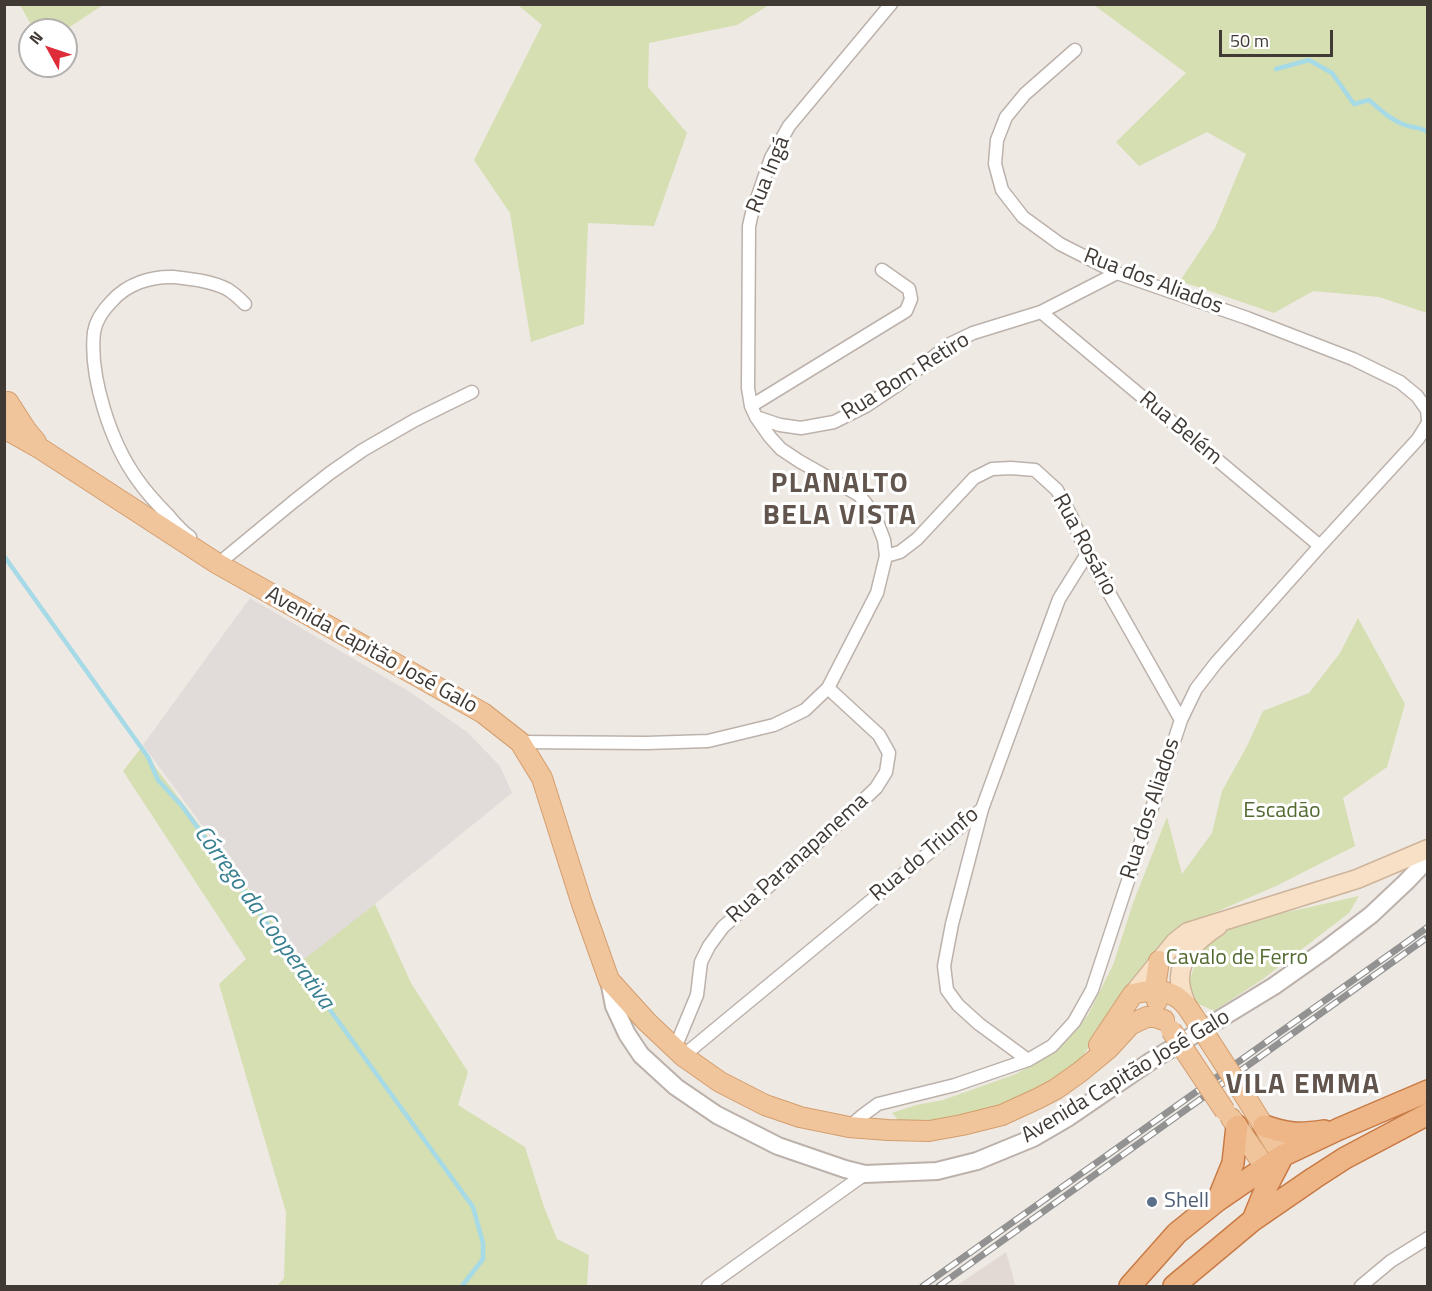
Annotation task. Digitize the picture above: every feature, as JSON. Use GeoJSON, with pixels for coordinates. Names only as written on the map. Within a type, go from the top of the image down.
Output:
{"type":"FeatureCollection","features":[{"type":"Feature","properties":{"kind":"highway"},"geometry":{"type":"LineString","coordinates":[[1130,1287],[1177,1233],[1218,1200],[1274,1165],[1339,1129],[1428,1091]]}},
{"type":"Feature","properties":{"kind":"highway"},"geometry":{"type":"LineString","coordinates":[[1177,1233],[1162,1259],[1164,1270],[1176,1285],[1253,1220],[1314,1178],[1345,1158],[1428,1114]]}},
{"type":"Feature","properties":{"kind":"highway"},"geometry":{"type":"LineString","coordinates":[[1218,1200],[1233,1163],[1231,1119]]}},
{"type":"Feature","properties":{"kind":"highway"},"geometry":{"type":"LineString","coordinates":[[1264,1125],[1292,1134],[1339,1129]]}},
{"type":"Feature","properties":{"kind":"highway"},"geometry":{"type":"LineString","coordinates":[[1274,1165],[1314,1178]]}},
{"type":"Feature","properties":{"kind":"highway"},"geometry":{"type":"LineString","coordinates":[[1253,1220],[1274,1165]]}},
{"type":"Feature","properties":{"kind":"main road"},"geometry":{"type":"LineString","coordinates":[[6,402],[41,449]]}},
{"type":"Feature","properties":{"kind":"main road","name":"Avenida Capitão José Galo"},"geometry":{"type":"LineString","coordinates":[[4,428],[221,561],[483,713],[520,742],[542,778],[609,980],[647,1022],[679,1052],[720,1082],[765,1105],[800,1117],[849,1127],[929,1131],[1002,1115],[1056,1089],[1080,1072]]}},
{"type":"Feature","properties":{"kind":"main road"},"geometry":{"type":"LineString","coordinates":[[1080,1072],[1133,994],[1175,942],[1188,932],[1357,879],[1428,849]]}},
{"type":"Feature","properties":{"kind":"main road"},"geometry":{"type":"LineString","coordinates":[[1225,921],[1207,933],[1188,953],[1180,978],[1188,1008],[1264,1125],[1274,1165]]}},
{"type":"Feature","properties":{"kind":"main road"},"geometry":{"type":"LineString","coordinates":[[1160,960],[1155,990],[1159,1009],[1167,1025],[1231,1119],[1274,1165]]}},
{"type":"Feature","properties":{"kind":"main road"},"geometry":{"type":"LineString","coordinates":[[1133,994],[1155,990],[1165,991],[1188,1008]]}},
{"type":"Feature","properties":{"kind":"main road"},"geometry":{"type":"LineString","coordinates":[[1080,1072],[1138,1021],[1147,1017],[1155,1017],[1167,1025]]}},
{"type":"Feature","properties":{"kind":"street","name":"Rua Ingá"},"geometry":{"type":"LineString","coordinates":[[754,411],[748,388],[752,213],[771,158],[789,126],[891,4]]}},
{"type":"Feature","properties":{"kind":"street","name":"Rua dos Aliados"},"geometry":{"type":"LineString","coordinates":[[849,1127],[878,1104],[955,1085],[1028,1060],[1052,1046],[1074,1022],[1092,990],[1181,720],[1196,689],[1216,663],[1418,439],[1428,421],[1427,410],[1417,396],[1400,382],[1353,359],[1248,318],[1118,273],[1060,244],[1023,217],[1002,190],[994,164],[997,140],[1006,117],[1025,94],[1075,50]]}},
{"type":"Feature","properties":{"kind":"street"},"geometry":{"type":"LineString","coordinates":[[520,742],[708,741],[774,725],[806,710],[828,688],[877,594],[886,556],[884,540],[874,514],[859,495],[781,449],[770,437],[754,411],[906,311],[911,299],[909,289],[882,270]]}},
{"type":"Feature","properties":{"kind":"street","name":"Rua Bom Retiro"},"geometry":{"type":"LineString","coordinates":[[754,411],[780,425],[801,428],[834,422],[866,406],[899,384],[950,344],[973,333],[1041,312],[1118,273]]}},
{"type":"Feature","properties":{"kind":"street"},"geometry":{"type":"LineString","coordinates":[[245,304],[229,290],[211,283],[166,277],[144,280],[120,291],[102,312],[94,330],[94,364],[98,388],[108,423],[122,452],[136,477],[154,501],[186,534],[221,561],[302,495],[363,450],[415,420],[472,392]]}},
{"type":"Feature","properties":{"kind":"street","name":"Rua Belém"},"geometry":{"type":"LineString","coordinates":[[1041,312],[1320,546]]}},
{"type":"Feature","properties":{"kind":"street","name":"Rua Rosário"},"geometry":{"type":"LineString","coordinates":[[886,556],[900,552],[917,539],[974,478],[992,470],[1011,468],[1035,470],[1057,490],[1088,554],[1181,720]]}},
{"type":"Feature","properties":{"kind":"street","name":"Rua do Triunfo"},"geometry":{"type":"LineString","coordinates":[[679,1052],[982,809],[1059,599],[1088,554]]}},
{"type":"Feature","properties":{"kind":"street","name":"Rua Paranapanema"},"geometry":{"type":"LineString","coordinates":[[679,1052],[697,995],[701,962],[718,933],[876,788],[886,772],[889,753],[879,735],[828,688]]}},
{"type":"Feature","properties":{"kind":"street"},"geometry":{"type":"LineString","coordinates":[[982,809],[952,924],[944,966],[947,990],[958,1005],[978,1024],[1028,1060]]}},
{"type":"Feature","properties":{"kind":"street","name":"Avenida Capitão José Galo"},"geometry":{"type":"LineString","coordinates":[[609,980],[614,1006],[627,1034],[641,1055],[676,1087],[717,1115],[778,1146],[845,1169],[865,1174],[937,1171],[977,1161],[1033,1137],[1069,1117],[1150,1061],[1283,980],[1325,950],[1371,915],[1428,859]]}},
{"type":"Feature","properties":{"kind":"street"},"geometry":{"type":"LineString","coordinates":[[708,1287],[865,1174]]}},
{"type":"Feature","properties":{"kind":"street"},"geometry":{"type":"LineString","coordinates":[[1361,1287],[1391,1260],[1428,1238]]}},
{"type":"Feature","properties":{"kind":"shaded area"},"geometry":{"type":"Polygon","coordinates":[[[250,598],[410,692],[467,732],[500,766],[512,793],[303,962],[143,745],[250,598]]]}},
{"type":"Feature","properties":{"kind":"shaded area"},"geometry":{"type":"Polygon","coordinates":[[[1006,1252],[1015,1286],[956,1286],[1006,1252]]]}},
{"type":"Feature","properties":{"kind":"green space"},"geometry":{"type":"Polygon","coordinates":[[[20,5],[103,5],[78,21],[78,18],[27,18],[20,5]]]}},
{"type":"Feature","properties":{"kind":"green space"},"geometry":{"type":"Polygon","coordinates":[[[518,5],[769,5],[737,25],[649,43],[648,87],[687,133],[654,226],[588,223],[584,324],[531,342],[510,213],[474,160],[542,25],[518,5]]]}},
{"type":"Feature","properties":{"kind":"green space"},"geometry":{"type":"Polygon","coordinates":[[[1094,5],[1427,5],[1427,313],[1379,297],[1313,291],[1274,313],[1180,281],[1215,228],[1246,154],[1207,132],[1139,166],[1116,142],[1186,73],[1094,5]]]}},
{"type":"Feature","properties":{"kind":"green space","name":"Escadão"},"geometry":{"type":"Polygon","coordinates":[[[1358,618],[1405,704],[1387,767],[1343,798],[1355,846],[1276,886],[1172,931],[1143,966],[1081,1059],[1036,1094],[983,1112],[934,1125],[900,1122],[892,1113],[916,1105],[943,1100],[1016,1074],[1053,1053],[1088,1015],[1113,965],[1133,903],[1167,817],[1182,874],[1212,833],[1222,791],[1263,711],[1309,693],[1340,653],[1358,618]]]}},
{"type":"Feature","properties":{"kind":"green space"},"geometry":{"type":"Polygon","coordinates":[[[141,748],[302,961],[375,904],[411,983],[468,1072],[458,1105],[525,1147],[557,1239],[589,1255],[587,1286],[277,1286],[284,1278],[286,1212],[219,984],[246,959],[123,771],[141,748]]]}},
{"type":"Feature","properties":{"kind":"green space","name":"Cavalo de Ferro"},"geometry":{"type":"Polygon","coordinates":[[[1359,896],[1349,913],[1263,979],[1214,1011],[1197,1003],[1189,982],[1198,956],[1218,933],[1243,922],[1359,896]]]}},
{"type":"Feature","properties":{"kind":"waterway"},"geometry":{"type":"LineString","coordinates":[[1276,69],[1309,60],[1332,73],[1354,104],[1369,100],[1395,120],[1428,132]]}},
{"type":"Feature","properties":{"kind":"waterway","name":"Córrego da Cooperativa"},"geometry":{"type":"LineString","coordinates":[[4,556],[148,757],[158,780],[182,806],[473,1207],[483,1243],[483,1259],[462,1286]]}},
{"type":"Feature","properties":{"kind":"railway"},"geometry":{"type":"LineString","coordinates":[[923,1286],[1428,927]]}},
{"type":"Feature","properties":{"kind":"railway"},"geometry":{"type":"LineString","coordinates":[[939,1286],[1425,939]]}},
{"type":"Feature","properties":{"kind":"place","name":"Shell"},"geometry":{"type":"Point","coordinates":[1152,1202]}},
{"type":"Feature","properties":{"kind":"district","name":"PLANALTO BELA VISTA"},"geometry":{"type":"Point","coordinates":[840,501]}},
{"type":"Feature","properties":{"kind":"district","name":"VILA EMMA"},"geometry":{"type":"Point","coordinates":[1303,1086]}}]}
